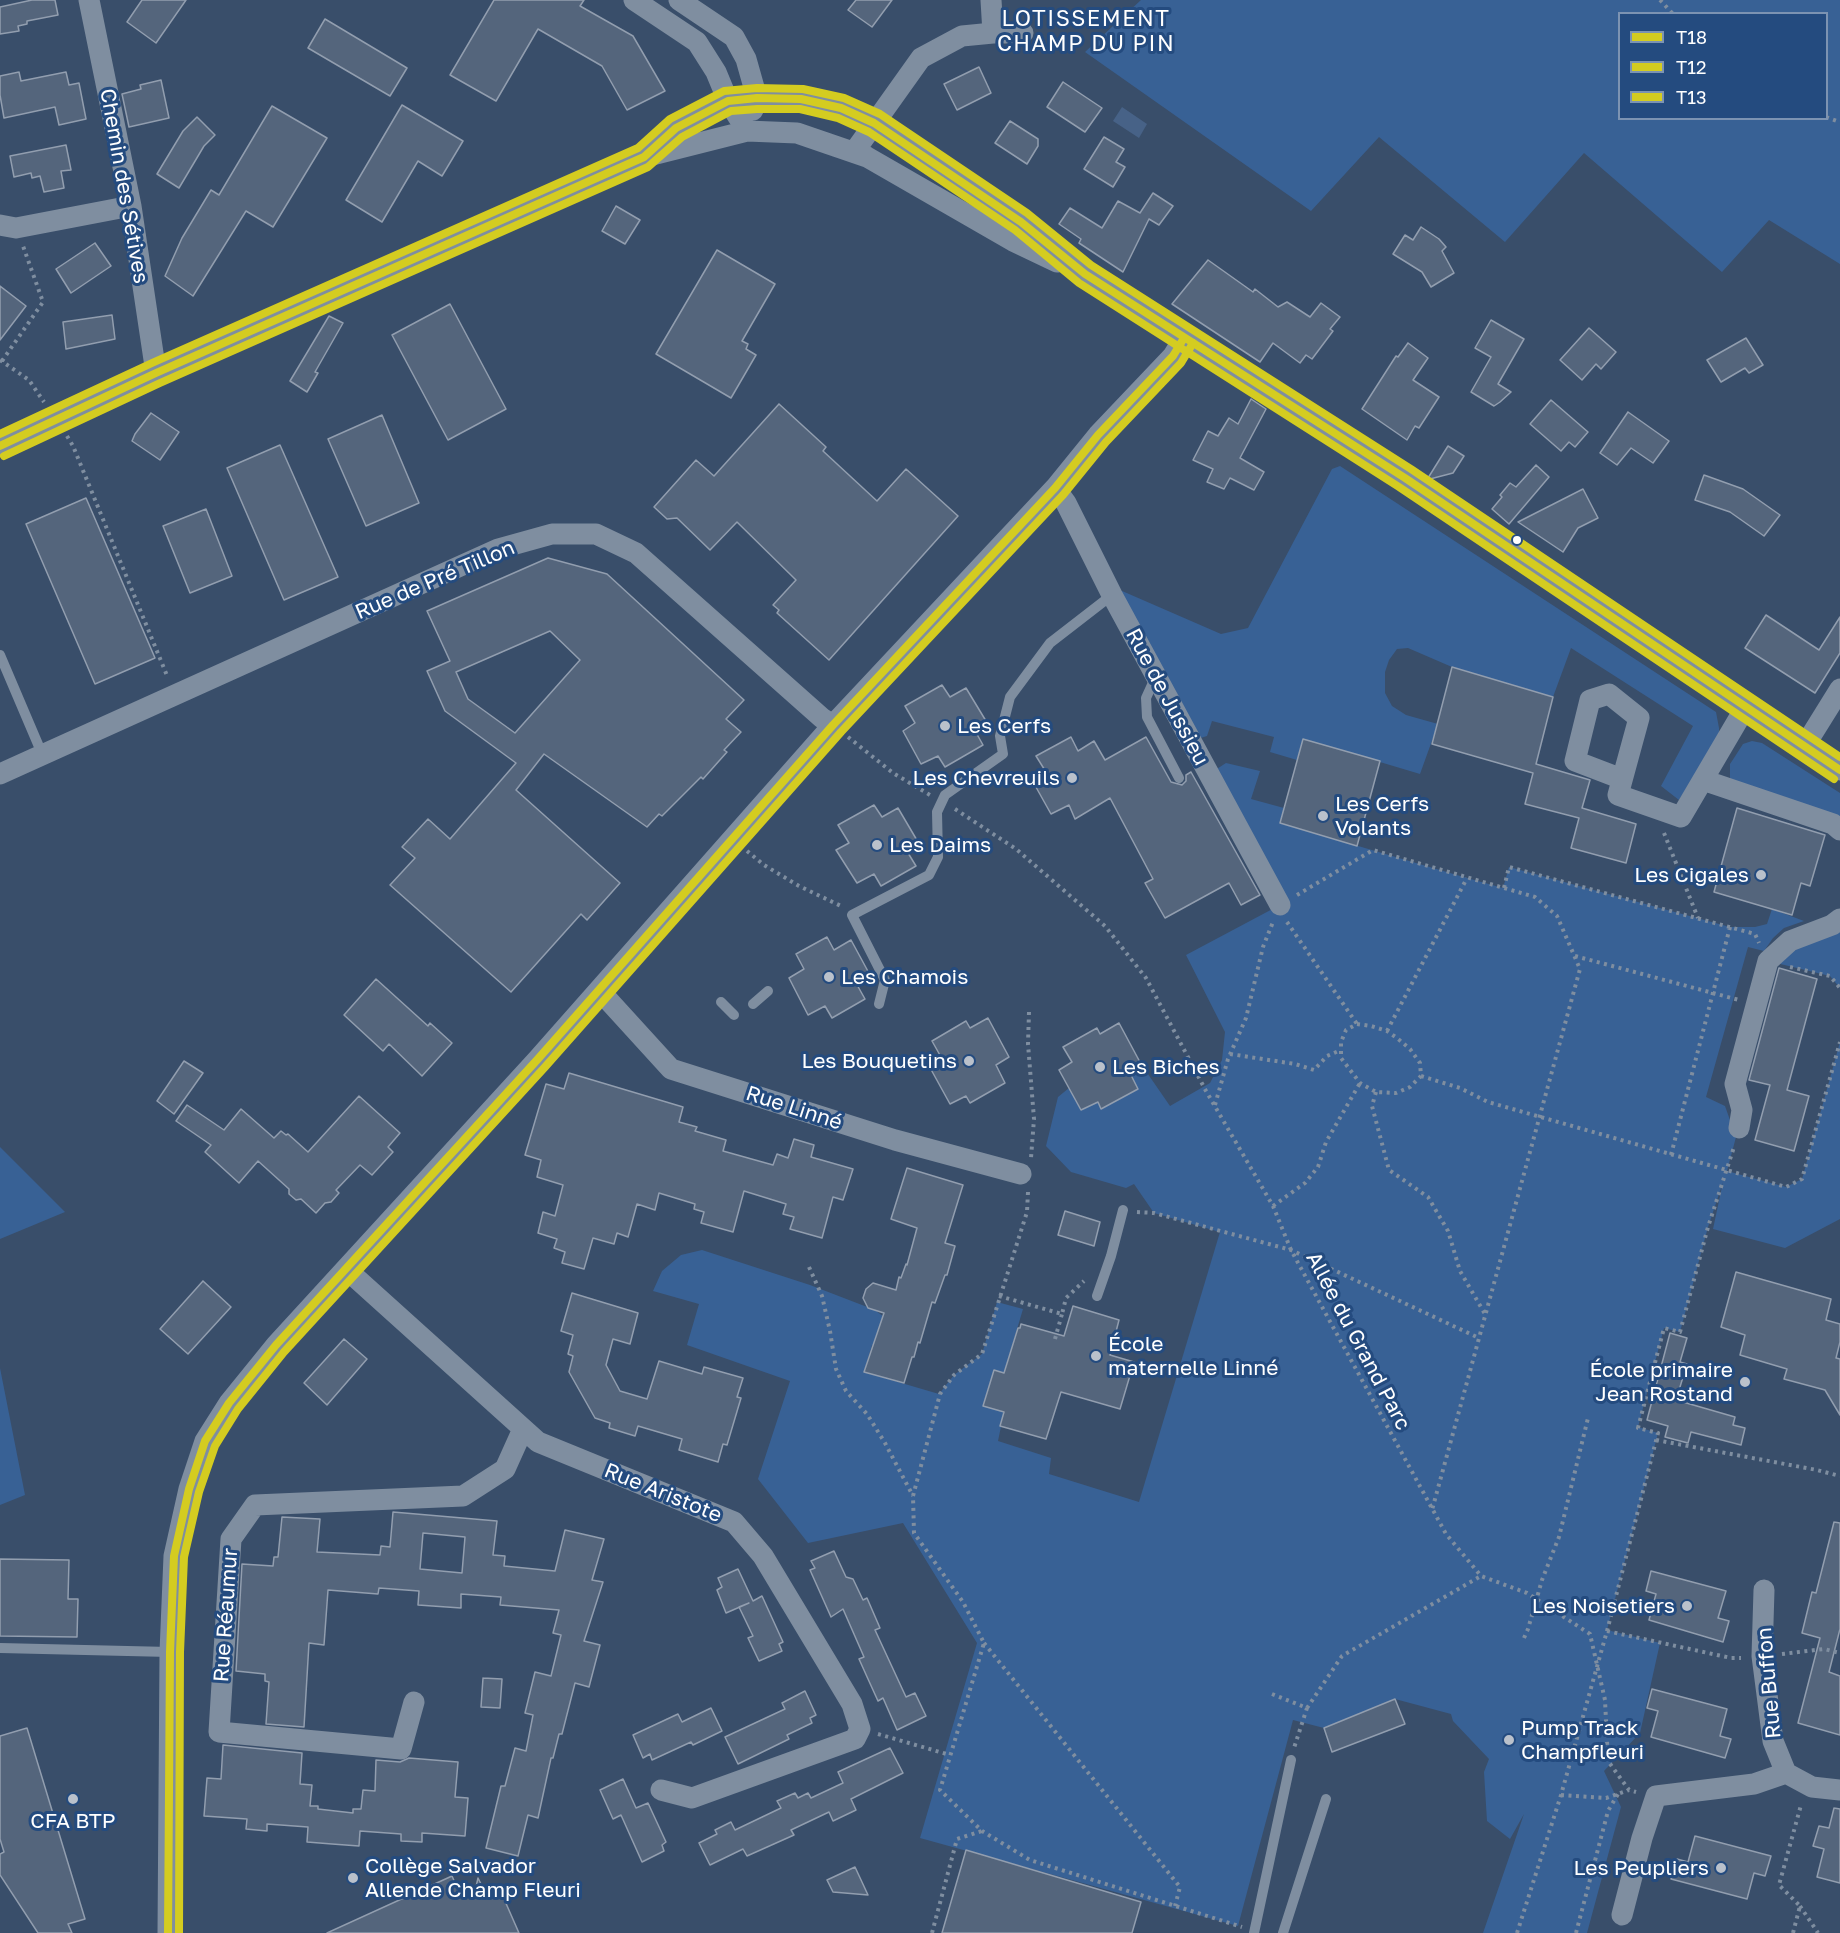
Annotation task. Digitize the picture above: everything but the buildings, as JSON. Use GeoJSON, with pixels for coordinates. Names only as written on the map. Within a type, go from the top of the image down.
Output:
{"type":"FeatureCollection","features":[{"type":"Feature","properties":{"kind":"street","name":"Chemin des Sétives"},"geometry":{"type":"LineString","coordinates":[[89,0],[131,206],[156,373]]}},
{"type":"Feature","properties":{"kind":"street"},"geometry":{"type":"LineString","coordinates":[[634,0],[697,42],[716,72],[728,101],[747,131]]}},
{"type":"Feature","properties":{"kind":"street"},"geometry":{"type":"LineString","coordinates":[[679,0],[708,17],[734,37],[746,59],[757,98],[747,131]]}},
{"type":"Feature","properties":{"kind":"street"},"geometry":{"type":"LineString","coordinates":[[991,0],[993,33]]}},
{"type":"Feature","properties":{"kind":"street"},"geometry":{"type":"LineString","coordinates":[[854,152],[921,58],[962,36],[1023,33]]}},
{"type":"Feature","properties":{"kind":"street"},"geometry":{"type":"LineString","coordinates":[[644,157],[676,128],[728,101],[757,98],[801,99],[841,108],[874,123],[1021,222],[1085,274],[1405,478],[1840,770]]}},
{"type":"Feature","properties":{"kind":"street"},"geometry":{"type":"LineString","coordinates":[[0,446],[156,373],[644,157],[747,131],[797,133],[867,157],[1013,241],[1085,274]]}},
{"type":"Feature","properties":{"kind":"street"},"geometry":{"type":"LineString","coordinates":[[8,226],[131,206]]}},
{"type":"Feature","properties":{"kind":"street"},"geometry":{"type":"LineString","coordinates":[[168,1933],[170,1652],[174,1556],[189,1489],[205,1441],[229,1403],[276,1346],[599,990],[833,725],[1056,488],[1098,435],[1173,356],[1184,338]]}},
{"type":"Feature","properties":{"kind":"street","name":"Rue de Jussieu"},"geometry":{"type":"LineString","coordinates":[[1056,488],[1280,905]]}},
{"type":"Feature","properties":{"kind":"street","name":"Rue de Pré Tillon"},"geometry":{"type":"LineString","coordinates":[[0,774],[498,549],[552,534],[596,534],[636,554],[822,718],[833,725]]}},
{"type":"Feature","properties":{"kind":"street"},"geometry":{"type":"LineString","coordinates":[[1804,747],[1840,689]]}},
{"type":"Feature","properties":{"kind":"street"},"geometry":{"type":"LineString","coordinates":[[1622,779],[1618,795],[1681,817],[1745,708]]}},
{"type":"Feature","properties":{"kind":"street"},"geometry":{"type":"LineString","coordinates":[[1703,780],[1833,824],[1840,830]]}},
{"type":"Feature","properties":{"kind":"street"},"geometry":{"type":"LineString","coordinates":[[1739,1128],[1742,1110],[1735,1084],[1768,962],[1790,941],[1832,926],[1840,919]]}},
{"type":"Feature","properties":{"kind":"street","name":"Rue Linné"},"geometry":{"type":"LineString","coordinates":[[599,990],[671,1069],[895,1140],[1026,1177]]}},
{"type":"Feature","properties":{"kind":"street","name":"Rue Aristote"},"geometry":{"type":"LineString","coordinates":[[346,1269],[538,1442],[734,1522],[763,1556],[852,1704],[860,1729]]}},
{"type":"Feature","properties":{"kind":"street","name":"Rue Réaumur"},"geometry":{"type":"LineString","coordinates":[[414,1702],[401,1749],[219,1732],[231,1539],[255,1505],[463,1496],[505,1469],[523,1430]]}},
{"type":"Feature","properties":{"kind":"street","name":"Rue Buffon"},"geometry":{"type":"LineString","coordinates":[[1764,1590],[1762,1656],[1773,1741],[1786,1773]]}},
{"type":"Feature","properties":{"kind":"street"},"geometry":{"type":"LineString","coordinates":[[661,1790],[692,1798],[855,1739],[860,1729]]}},
{"type":"Feature","properties":{"kind":"street"},"geometry":{"type":"LineString","coordinates":[[1622,1915],[1642,1838],[1656,1796],[1754,1784],[1786,1773],[1812,1787],[1840,1790]]}},
{"type":"Feature","properties":{"kind":"lane"},"geometry":{"type":"LineString","coordinates":[[879,1004],[885,980],[852,915],[929,875],[938,857],[937,812],[945,795],[1003,753],[1000,736],[1010,698],[1050,643],[1112,595]]}},
{"type":"Feature","properties":{"kind":"lane"},"geometry":{"type":"LineString","coordinates":[[0,655],[43,756]]}},
{"type":"Feature","properties":{"kind":"lane"},"geometry":{"type":"LineString","coordinates":[[1156,676],[1146,698],[1147,717],[1179,778]]}},
{"type":"Feature","properties":{"kind":"lane"},"geometry":{"type":"LineString","coordinates":[[753,1004],[768,991]]}},
{"type":"Feature","properties":{"kind":"lane"},"geometry":{"type":"LineString","coordinates":[[721,1002],[734,1015]]}},
{"type":"Feature","properties":{"kind":"lane"},"geometry":{"type":"LineString","coordinates":[[1097,1296],[1128,1211]]}},
{"type":"Feature","properties":{"kind":"lane"},"geometry":{"type":"LineString","coordinates":[[0,1648],[170,1652]]}},
{"type":"Feature","properties":{"kind":"lane"},"geometry":{"type":"LineString","coordinates":[[1254,1932],[1291,1760]]}},
{"type":"Feature","properties":{"kind":"lane"},"geometry":{"type":"LineString","coordinates":[[1283,1933],[1326,1798]]}},
{"type":"Feature","properties":{"kind":"path"},"geometry":{"type":"LineString","coordinates":[[1660,0],[1671,12]]}},
{"type":"Feature","properties":{"kind":"path"},"geometry":{"type":"LineString","coordinates":[[8,226],[44,302],[1,360],[29,380],[73,446],[175,694]]}},
{"type":"Feature","properties":{"kind":"path","name":"Allée du Grand Parc"},"geometry":{"type":"LineString","coordinates":[[833,725],[892,773],[1016,849],[1105,926],[1146,978],[1214,1106],[1273,1206],[1291,1250],[1446,1534],[1481,1576],[1527,1593],[1590,1634],[1605,1700],[1608,1761],[1629,1790]]}},
{"type":"Feature","properties":{"kind":"path"},"geometry":{"type":"LineString","coordinates":[[1670,813],[1664,835],[1698,918]]}},
{"type":"Feature","properties":{"kind":"path"},"geometry":{"type":"LineString","coordinates":[[730,842],[799,886],[856,913]]}},
{"type":"Feature","properties":{"kind":"path"},"geometry":{"type":"LineString","coordinates":[[1214,1106],[1230,1054],[1246,1017],[1263,947],[1280,905],[1373,850],[1535,897],[1557,916],[1580,969],[1432,1510]]}},
{"type":"Feature","properties":{"kind":"path"},"geometry":{"type":"LineString","coordinates":[[1504,888],[1509,867],[1755,934]]}},
{"type":"Feature","properties":{"kind":"path"},"geometry":{"type":"LineString","coordinates":[[1387,1031],[1467,878]]}},
{"type":"Feature","properties":{"kind":"path"},"geometry":{"type":"LineString","coordinates":[[1280,905],[1284,917],[1357,1024]]}},
{"type":"Feature","properties":{"kind":"path"},"geometry":{"type":"LineString","coordinates":[[1671,1155],[1730,927]]}},
{"type":"Feature","properties":{"kind":"path"},"geometry":{"type":"LineString","coordinates":[[1574,956],[1755,1005]]}},
{"type":"Feature","properties":{"kind":"path"},"geometry":{"type":"LineString","coordinates":[[1768,962],[1830,976],[1840,988]]}},
{"type":"Feature","properties":{"kind":"path"},"geometry":{"type":"LineString","coordinates":[[1029,1012],[1028,1044],[1034,1119],[1026,1177],[1027,1212],[982,1354],[954,1375],[940,1394],[913,1496],[914,1533],[963,1602],[984,1643],[1180,1887],[1175,1906]]}},
{"type":"Feature","properties":{"kind":"path"},"geometry":{"type":"LineString","coordinates":[[1357,1024],[1387,1031],[1410,1049],[1420,1063],[1421,1076],[1410,1087],[1396,1093],[1376,1092],[1360,1083],[1341,1058],[1341,1042],[1346,1030],[1357,1024]]}},
{"type":"Feature","properties":{"kind":"path"},"geometry":{"type":"LineString","coordinates":[[1421,1076],[1460,1088],[1488,1102],[1786,1187],[1802,1179],[1840,1042]]}},
{"type":"Feature","properties":{"kind":"path"},"geometry":{"type":"LineString","coordinates":[[1230,1054],[1294,1064],[1314,1070],[1327,1056],[1341,1050]]}},
{"type":"Feature","properties":{"kind":"path"},"geometry":{"type":"LineString","coordinates":[[1273,1206],[1305,1184],[1318,1167],[1326,1142],[1360,1083]]}},
{"type":"Feature","properties":{"kind":"path"},"geometry":{"type":"LineString","coordinates":[[1376,1092],[1372,1106],[1389,1170],[1428,1197],[1448,1231],[1460,1271],[1485,1315]]}},
{"type":"Feature","properties":{"kind":"path"},"geometry":{"type":"LineString","coordinates":[[1517,1933],[1561,1795],[1607,1631],[1658,1433],[1638,1428],[1664,1328],[1680,1332],[1708,1227],[1726,1171]]}},
{"type":"Feature","properties":{"kind":"path"},"geometry":{"type":"LineString","coordinates":[[1128,1211],[1154,1213],[1291,1250],[1479,1338]]}},
{"type":"Feature","properties":{"kind":"path"},"geometry":{"type":"LineString","coordinates":[[1055,1339],[1066,1298],[1111,1256]]}},
{"type":"Feature","properties":{"kind":"path"},"geometry":{"type":"LineString","coordinates":[[808,1267],[822,1296],[836,1370],[846,1392],[867,1414],[913,1496]]}},
{"type":"Feature","properties":{"kind":"path"},"geometry":{"type":"LineString","coordinates":[[999,1296],[1062,1314]]}},
{"type":"Feature","properties":{"kind":"path"},"geometry":{"type":"LineString","coordinates":[[1524,1638],[1559,1537],[1588,1418]]}},
{"type":"Feature","properties":{"kind":"path"},"geometry":{"type":"LineString","coordinates":[[1656,1440],[1840,1476]]}},
{"type":"Feature","properties":{"kind":"path"},"geometry":{"type":"LineString","coordinates":[[1291,1760],[1307,1708],[1342,1656],[1481,1576]]}},
{"type":"Feature","properties":{"kind":"path"},"geometry":{"type":"LineString","coordinates":[[1607,1631],[1731,1658],[1824,1648],[1840,1653]]}},
{"type":"Feature","properties":{"kind":"path"},"geometry":{"type":"LineString","coordinates":[[984,1643],[940,1790],[982,1831],[1030,1860],[1254,1932]]}},
{"type":"Feature","properties":{"kind":"path"},"geometry":{"type":"LineString","coordinates":[[1272,1694],[1307,1708]]}},
{"type":"Feature","properties":{"kind":"path"},"geometry":{"type":"LineString","coordinates":[[860,1729],[950,1755]]}},
{"type":"Feature","properties":{"kind":"path"},"geometry":{"type":"LineString","coordinates":[[1812,1787],[1802,1801],[1779,1885],[1800,1906],[1818,1933]]}},
{"type":"Feature","properties":{"kind":"path"},"geometry":{"type":"LineString","coordinates":[[1561,1795],[1606,1798],[1629,1790],[1656,1796]]}},
{"type":"Feature","properties":{"kind":"path"},"geometry":{"type":"LineString","coordinates":[[1576,1933],[1608,1811],[1618,1794]]}},
{"type":"Feature","properties":{"kind":"path"},"geometry":{"type":"LineString","coordinates":[[932,1933],[957,1839],[982,1831]]}},
{"type":"Feature","properties":{"kind":"path"},"geometry":{"type":"LineString","coordinates":[[1792,1933],[1800,1906]]}},
{"type":"Feature","properties":{"kind":"shaded area"},"geometry":{"type":"Polygon","coordinates":[[[1141,0],[1840,0],[1840,264],[1769,220],[1722,272],[1584,153],[1505,242],[1379,137],[1311,211],[1085,52],[1141,0]]]}},
{"type":"Feature","properties":{"kind":"shaded area"},"geometry":{"type":"Polygon","coordinates":[[[1122,107],[1147,124],[1139,138],[1113,121],[1122,107]]]}},
{"type":"Feature","properties":{"kind":"shaded area"},"geometry":{"type":"Polygon","coordinates":[[[1340,466],[1716,712],[1719,739],[1679,800],[1661,786],[1693,726],[1571,648],[1553,697],[1452,667],[1408,648],[1397,649],[1389,660],[1385,672],[1385,693],[1392,706],[1406,715],[1438,724],[1420,774],[1303,739],[1297,760],[1270,752],[1274,737],[1212,721],[1207,736],[1191,741],[1106,584],[1221,634],[1248,628],[1332,469],[1340,466]]]}},
{"type":"Feature","properties":{"kind":"shaded area"},"geometry":{"type":"Polygon","coordinates":[[[1752,741],[1762,743],[1840,793],[1840,830],[1730,779],[1730,764],[1743,744],[1752,741]]]}},
{"type":"Feature","properties":{"kind":"shaded area"},"geometry":{"type":"Polygon","coordinates":[[[1226,763],[1260,771],[1251,799],[1284,808],[1280,823],[1503,888],[1509,867],[1730,927],[1755,927],[1767,924],[1772,909],[1804,921],[1784,928],[1764,951],[1748,947],[1706,1097],[1725,1106],[1736,1137],[1727,1171],[1786,1187],[1802,1179],[1840,1042],[1840,1219],[1785,1248],[1713,1229],[1723,1182],[1708,1227],[1680,1332],[1664,1328],[1638,1427],[1658,1433],[1607,1630],[1660,1643],[1640,1733],[1604,1771],[1621,1807],[1587,1933],[1483,1933],[1524,1814],[1510,1839],[1487,1821],[1484,1772],[1489,1759],[1453,1721],[1451,1714],[1395,1699],[1324,1728],[1293,1720],[1238,1926],[920,1838],[977,1643],[903,1523],[808,1543],[758,1479],[790,1381],[687,1345],[699,1304],[653,1291],[662,1271],[681,1255],[702,1250],[810,1285],[875,1310],[884,1317],[864,1372],[939,1394],[954,1375],[982,1354],[997,1302],[1023,1309],[1004,1373],[994,1371],[983,1405],[1004,1412],[998,1441],[1051,1458],[1049,1474],[1139,1502],[1220,1232],[1154,1213],[1134,1184],[1126,1188],[1071,1172],[1046,1146],[1058,1097],[1069,1088],[1081,1110],[1098,1102],[1101,1109],[1138,1089],[1129,1071],[1141,1064],[1170,1106],[1210,1083],[1222,1060],[1225,1032],[1186,955],[1280,905],[1209,774],[1226,763]]]}},
{"type":"Feature","properties":{"kind":"shaded area"},"geometry":{"type":"Polygon","coordinates":[[[1840,919],[1840,988],[1830,976],[1768,961],[1840,919]]]}},
{"type":"Feature","properties":{"kind":"shaded area"},"geometry":{"type":"Polygon","coordinates":[[[0,1147],[65,1212],[0,1239],[0,1147]]]}},
{"type":"Feature","properties":{"kind":"shaded area"},"geometry":{"type":"Polygon","coordinates":[[[0,1368],[25,1495],[0,1505],[0,1368]]]}},
{"type":"Feature","properties":{"kind":"transit line","name":"T13"},"geometry":{"type":"LineString","coordinates":[[0,434],[152,363],[638,148],[670,119],[724,91],[757,88],[803,89],[844,98],[880,114],[1027,213],[1091,265],[1411,469],[1840,757]]}},
{"type":"Feature","properties":{"kind":"transit line","name":"T18"},"geometry":{"type":"LineString","coordinates":[[0,446],[156,373],[644,157],[676,128],[728,101],[757,98],[801,99],[841,108],[874,123],[1021,222],[1085,274],[1405,478],[1840,770]]}},
{"type":"Feature","properties":{"kind":"transit line","name":"T12"},"geometry":{"type":"LineString","coordinates":[[4,456],[160,383],[648,167],[682,137],[731,111],[800,109],[838,118],[869,132],[1015,230],[1079,283],[1399,487],[1834,779]]}},
{"type":"Feature","properties":{"kind":"transit line","name":"T18"},"geometry":{"type":"LineString","coordinates":[[168,1933],[170,1652],[174,1556],[189,1489],[205,1441],[229,1403],[276,1345],[537,1060],[833,725],[1055,488],[1098,435],[1173,356],[1184,338]]}},
{"type":"Feature","properties":{"kind":"transit line","name":"T12"},"geometry":{"type":"LineString","coordinates":[[179,1933],[180,1652],[184,1557],[199,1492],[215,1446],[238,1409],[284,1352],[545,1067],[841,732],[1063,495],[1106,442],[1181,363],[1193,343]]}},
{"type":"Feature","properties":{"kind":"place","name":"Les Cerfs"},"geometry":{"type":"Point","coordinates":[945,726]}},
{"type":"Feature","properties":{"kind":"place","name":"Les Chevreuils"},"geometry":{"type":"Point","coordinates":[1072,778]}},
{"type":"Feature","properties":{"kind":"place","name":"Les Cerfs Volants"},"geometry":{"type":"Point","coordinates":[1323,816]}},
{"type":"Feature","properties":{"kind":"place","name":"Les Daims"},"geometry":{"type":"Point","coordinates":[877,845]}},
{"type":"Feature","properties":{"kind":"place","name":"Les Cigales"},"geometry":{"type":"Point","coordinates":[1761,875]}},
{"type":"Feature","properties":{"kind":"place","name":"Les Chamois"},"geometry":{"type":"Point","coordinates":[829,977]}},
{"type":"Feature","properties":{"kind":"place","name":"Les Bouquetins"},"geometry":{"type":"Point","coordinates":[969,1061]}},
{"type":"Feature","properties":{"kind":"place","name":"Les Biches"},"geometry":{"type":"Point","coordinates":[1100,1067]}},
{"type":"Feature","properties":{"kind":"place","name":"École maternelle Linné"},"geometry":{"type":"Point","coordinates":[1096,1356]}},
{"type":"Feature","properties":{"kind":"place","name":"École primaire Jean Rostand"},"geometry":{"type":"Point","coordinates":[1745,1382]}},
{"type":"Feature","properties":{"kind":"place","name":"Les Noisetiers"},"geometry":{"type":"Point","coordinates":[1687,1606]}},
{"type":"Feature","properties":{"kind":"place","name":"Pump Track Champfleuri"},"geometry":{"type":"Point","coordinates":[1509,1740]}},
{"type":"Feature","properties":{"kind":"place","name":"CFA BTP"},"geometry":{"type":"Point","coordinates":[73,1799]}},
{"type":"Feature","properties":{"kind":"place","name":"Les Peupliers"},"geometry":{"type":"Point","coordinates":[1721,1868]}},
{"type":"Feature","properties":{"kind":"place","name":"Collège Salvador Allende Champ Fleuri"},"geometry":{"type":"Point","coordinates":[353,1878]}},
{"type":"Feature","properties":{"kind":"district","name":"LOTISSEMENT CHAMP DU PIN"},"geometry":{"type":"Point","coordinates":[1086,32]}}]}
